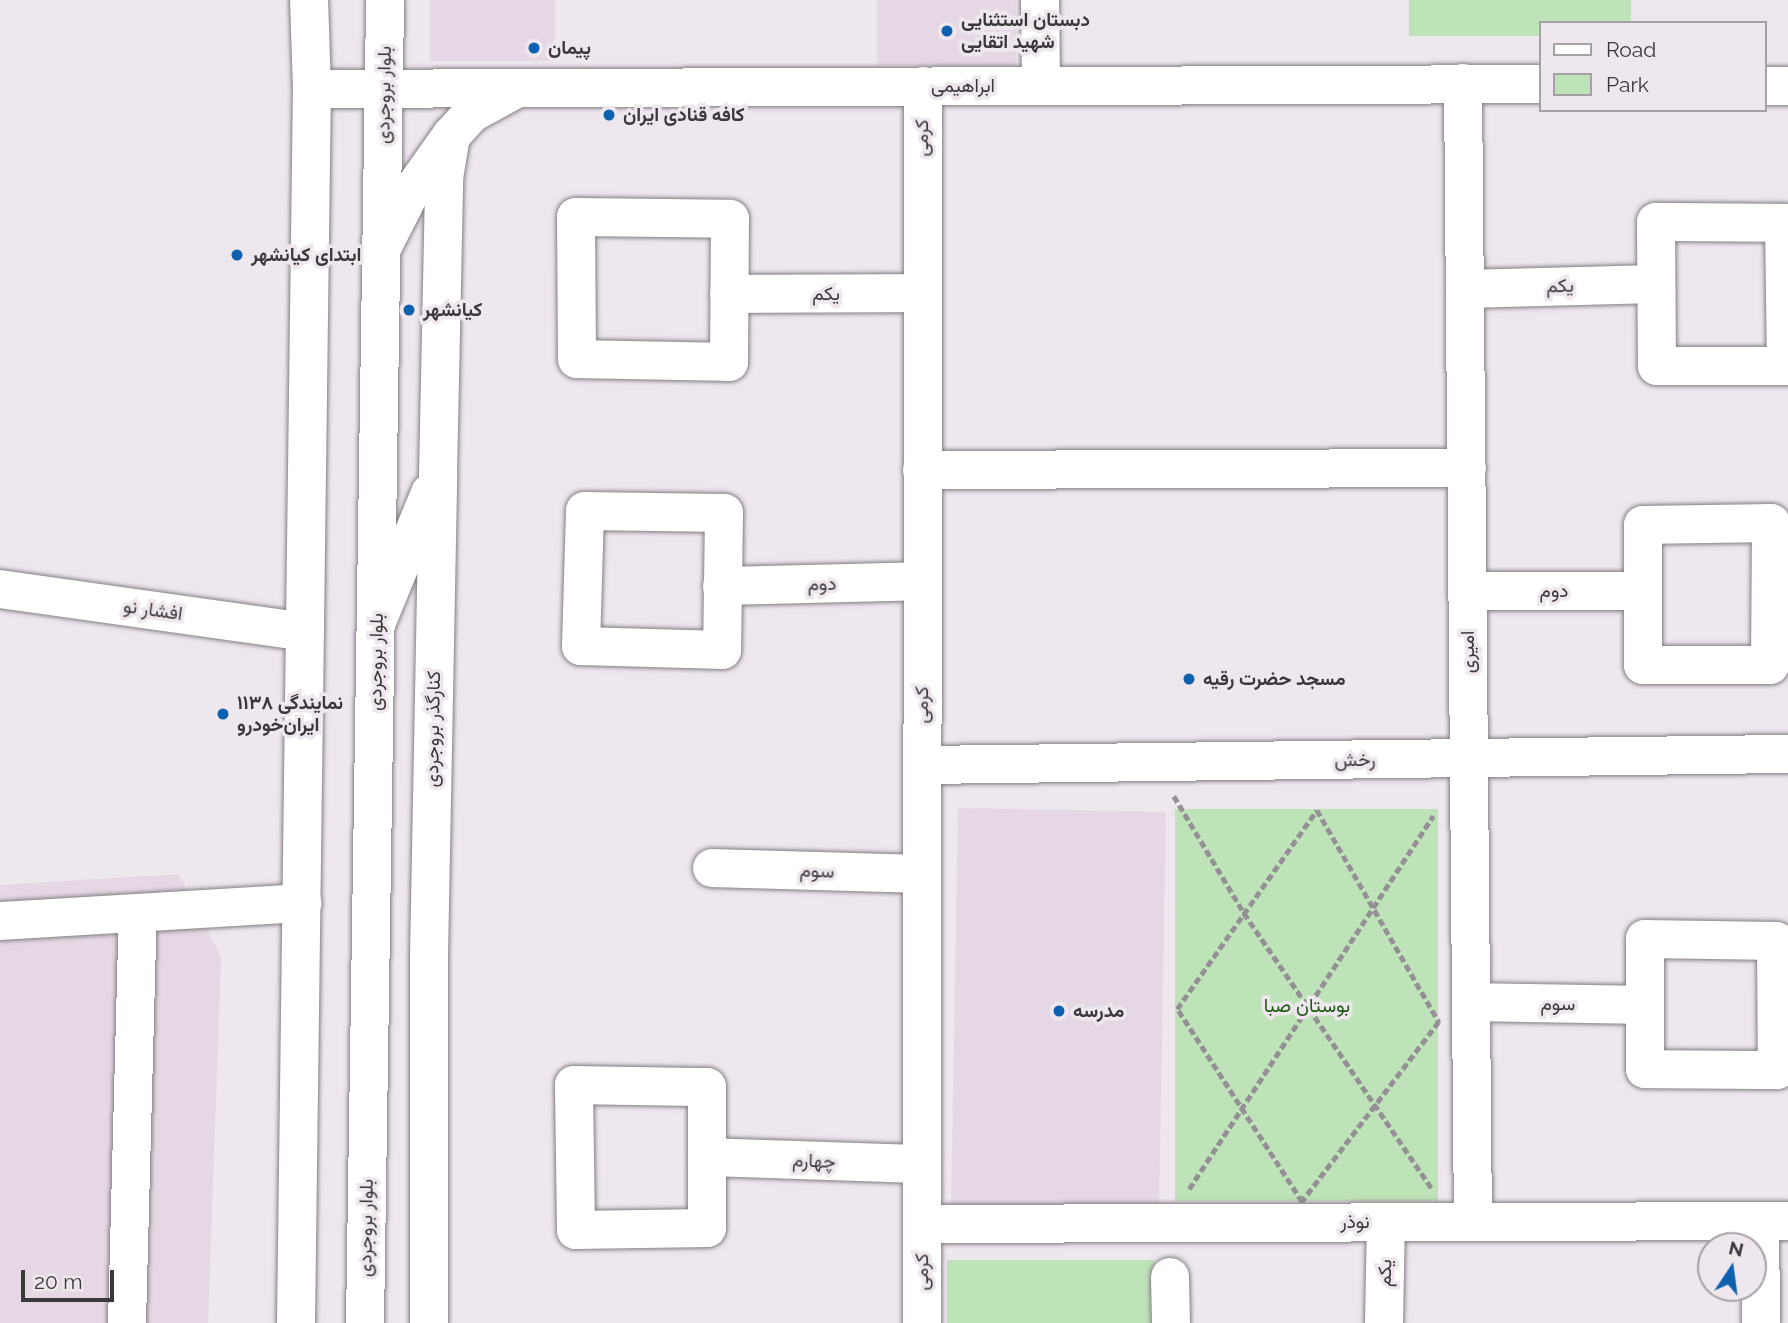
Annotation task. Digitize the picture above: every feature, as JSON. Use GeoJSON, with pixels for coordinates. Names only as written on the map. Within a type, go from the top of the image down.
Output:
{"type":"FeatureCollection","features":[{"type":"Feature","properties":{"kind":"street"},"geometry":{"type":"LineString","coordinates":[[296,1323],[312,89],[309,0]]}},
{"type":"Feature","properties":{"kind":"street","name":"بلوار بروجردی"},"geometry":{"type":"LineString","coordinates":[[365,1323],[385,0]]}},
{"type":"Feature","properties":{"kind":"street"},"geometry":{"type":"LineString","coordinates":[[1040,0],[1041,85]]}},
{"type":"Feature","properties":{"kind":"street","name":"امیری"},"geometry":{"type":"LineString","coordinates":[[1463,83],[1473,1222]]}},
{"type":"Feature","properties":{"kind":"street","name":"ابراهیمی"},"geometry":{"type":"LineString","coordinates":[[312,89],[1540,83]]}},
{"type":"Feature","properties":{"kind":"street","name":"کرمی"},"geometry":{"type":"LineString","coordinates":[[922,1323],[923,86]]}},
{"type":"Feature","properties":{"kind":"street"},"geometry":{"type":"LineString","coordinates":[[1767,86],[1788,86]]}},
{"type":"Feature","properties":{"kind":"street"},"geometry":{"type":"LineString","coordinates":[[383,248],[409,195],[451,136],[472,113],[516,89]]}},
{"type":"Feature","properties":{"kind":"street","name":"کنارگذر بروجردی"},"geometry":{"type":"LineString","coordinates":[[429,1323],[429,956],[444,178],[451,136]]}},
{"type":"Feature","properties":{"kind":"street"},"geometry":{"type":"LineString","coordinates":[[576,217],[730,219],[729,294],[729,362],[577,359],[576,217]]}},
{"type":"Feature","properties":{"kind":"street"},"geometry":{"type":"LineString","coordinates":[[1656,222],[1784,223],[1786,366],[1657,366],[1656,284],[1656,222]]}},
{"type":"Feature","properties":{"kind":"street","name":"یکم"},"geometry":{"type":"LineString","coordinates":[[1465,289],[1656,284]]}},
{"type":"Feature","properties":{"kind":"street","name":"یکم"},"geometry":{"type":"LineString","coordinates":[[729,294],[922,293]]}},
{"type":"Feature","properties":{"kind":"street"},"geometry":{"type":"LineString","coordinates":[[922,470],[1466,468]]}},
{"type":"Feature","properties":{"kind":"street"},"geometry":{"type":"LineString","coordinates":[[376,624],[438,475]]}},
{"type":"Feature","properties":{"kind":"street"},"geometry":{"type":"LineString","coordinates":[[585,511],[724,513],[722,586],[722,650],[581,646],[585,511]]}},
{"type":"Feature","properties":{"kind":"street"},"geometry":{"type":"LineString","coordinates":[[1771,523],[1770,665],[1643,665],[1641,591],[1643,525],[1771,523]]}},
{"type":"Feature","properties":{"kind":"street","name":"دوم"},"geometry":{"type":"LineString","coordinates":[[722,586],[922,582]]}},
{"type":"Feature","properties":{"kind":"street","name":"افشار نو"},"geometry":{"type":"LineString","coordinates":[[0,589],[305,632]]}},
{"type":"Feature","properties":{"kind":"street","name":"دوم"},"geometry":{"type":"LineString","coordinates":[[1468,591],[1641,591]]}},
{"type":"Feature","properties":{"kind":"street","name":"رخش"},"geometry":{"type":"LineString","coordinates":[[922,765],[1788,754]]}},
{"type":"Feature","properties":{"kind":"street","name":"سوم"},"geometry":{"type":"LineString","coordinates":[[712,868],[922,874]]}},
{"type":"Feature","properties":{"kind":"street"},"geometry":{"type":"LineString","coordinates":[[0,921],[302,903]]}},
{"type":"Feature","properties":{"kind":"street"},"geometry":{"type":"LineString","coordinates":[[127,1323],[138,913]]}},
{"type":"Feature","properties":{"kind":"street"},"geometry":{"type":"LineString","coordinates":[[1645,939],[1776,941],[1777,1070],[1645,1069],[1645,1005],[1645,939]]}},
{"type":"Feature","properties":{"kind":"street","name":"سوم"},"geometry":{"type":"LineString","coordinates":[[1471,1002],[1645,1005]]}},
{"type":"Feature","properties":{"kind":"street"},"geometry":{"type":"LineString","coordinates":[[574,1086],[707,1087],[707,1157],[707,1228],[576,1230],[574,1086]]}},
{"type":"Feature","properties":{"kind":"street","name":"چهارم"},"geometry":{"type":"LineString","coordinates":[[707,1157],[922,1164]]}},
{"type":"Feature","properties":{"kind":"street"},"geometry":{"type":"LineString","coordinates":[[1761,1323],[1774,1221]]}},
{"type":"Feature","properties":{"kind":"street","name":"نوذر"},"geometry":{"type":"LineString","coordinates":[[922,1224],[1774,1221]]}},
{"type":"Feature","properties":{"kind":"street","name":"یکم"},"geometry":{"type":"LineString","coordinates":[[1384,1323],[1386,1222]]}},
{"type":"Feature","properties":{"kind":"street"},"geometry":{"type":"LineString","coordinates":[[1170,1277],[1171,1323]]}},
{"type":"Feature","properties":{"kind":"path"},"geometry":{"type":"LineString","coordinates":[[1153,763],[1244,913],[1440,1201],[1473,1222]]}},
{"type":"Feature","properties":{"kind":"path"},"geometry":{"type":"LineString","coordinates":[[1168,1223],[1240,1107],[1438,809]]}},
{"type":"Feature","properties":{"kind":"path"},"geometry":{"type":"LineString","coordinates":[[1317,810],[1439,1022],[1301,1202],[1177,1009],[1244,913],[1317,810]]}},
{"type":"Feature","properties":{"kind":"shaded area"},"geometry":{"type":"Polygon","coordinates":[[[430,0],[555,0],[555,61],[430,61],[430,0]]]}},
{"type":"Feature","properties":{"kind":"shaded area","name":"دبستان استثنایی شهید اتقایی"},"geometry":{"type":"Polygon","coordinates":[[[877,0],[1016,0],[1016,65],[877,65],[877,0]]]}},
{"type":"Feature","properties":{"kind":"shaded area","name":"مدرسه"},"geometry":{"type":"Polygon","coordinates":[[[958,808],[1166,812],[1159,1213],[951,1209],[958,808]]]}},
{"type":"Feature","properties":{"kind":"shaded area"},"geometry":{"type":"Polygon","coordinates":[[[179,874],[221,957],[208,1323],[0,1323],[0,885],[179,874]]]}},
{"type":"Feature","properties":{"kind":"green space"},"geometry":{"type":"Polygon","coordinates":[[[1409,0],[1631,0],[1631,21],[1540,21],[1540,36],[1409,36],[1409,0]]]}},
{"type":"Feature","properties":{"kind":"green space","name":"بوستان صبا"},"geometry":{"type":"Polygon","coordinates":[[[1175,809],[1438,809],[1438,1201],[1175,1201],[1175,809]]]}},
{"type":"Feature","properties":{"kind":"green space"},"geometry":{"type":"Polygon","coordinates":[[[947,1260],[1154,1260],[1154,1323],[947,1323],[947,1260]]]}},
{"type":"Feature","properties":{"kind":"place","name":"دبستان استثنایی شهید اتقایی"},"geometry":{"type":"Point","coordinates":[947,31]}},
{"type":"Feature","properties":{"kind":"place","name":"پیمان"},"geometry":{"type":"Point","coordinates":[534,48]}},
{"type":"Feature","properties":{"kind":"place","name":"کافه قنادی ایران"},"geometry":{"type":"Point","coordinates":[609,115]}},
{"type":"Feature","properties":{"kind":"place","name":"ابتدای کیانشهر"},"geometry":{"type":"Point","coordinates":[237,255]}},
{"type":"Feature","properties":{"kind":"place","name":"کیانشهر"},"geometry":{"type":"Point","coordinates":[409,310]}},
{"type":"Feature","properties":{"kind":"place","name":"مسجد حضرت رقیه"},"geometry":{"type":"Point","coordinates":[1189,679]}},
{"type":"Feature","properties":{"kind":"place","name":"نمایندگی ۱۱۳۸ ایران‌خودرو"},"geometry":{"type":"Point","coordinates":[223,714]}},
{"type":"Feature","properties":{"kind":"place","name":"مدرسه"},"geometry":{"type":"Point","coordinates":[1059,1011]}}]}
